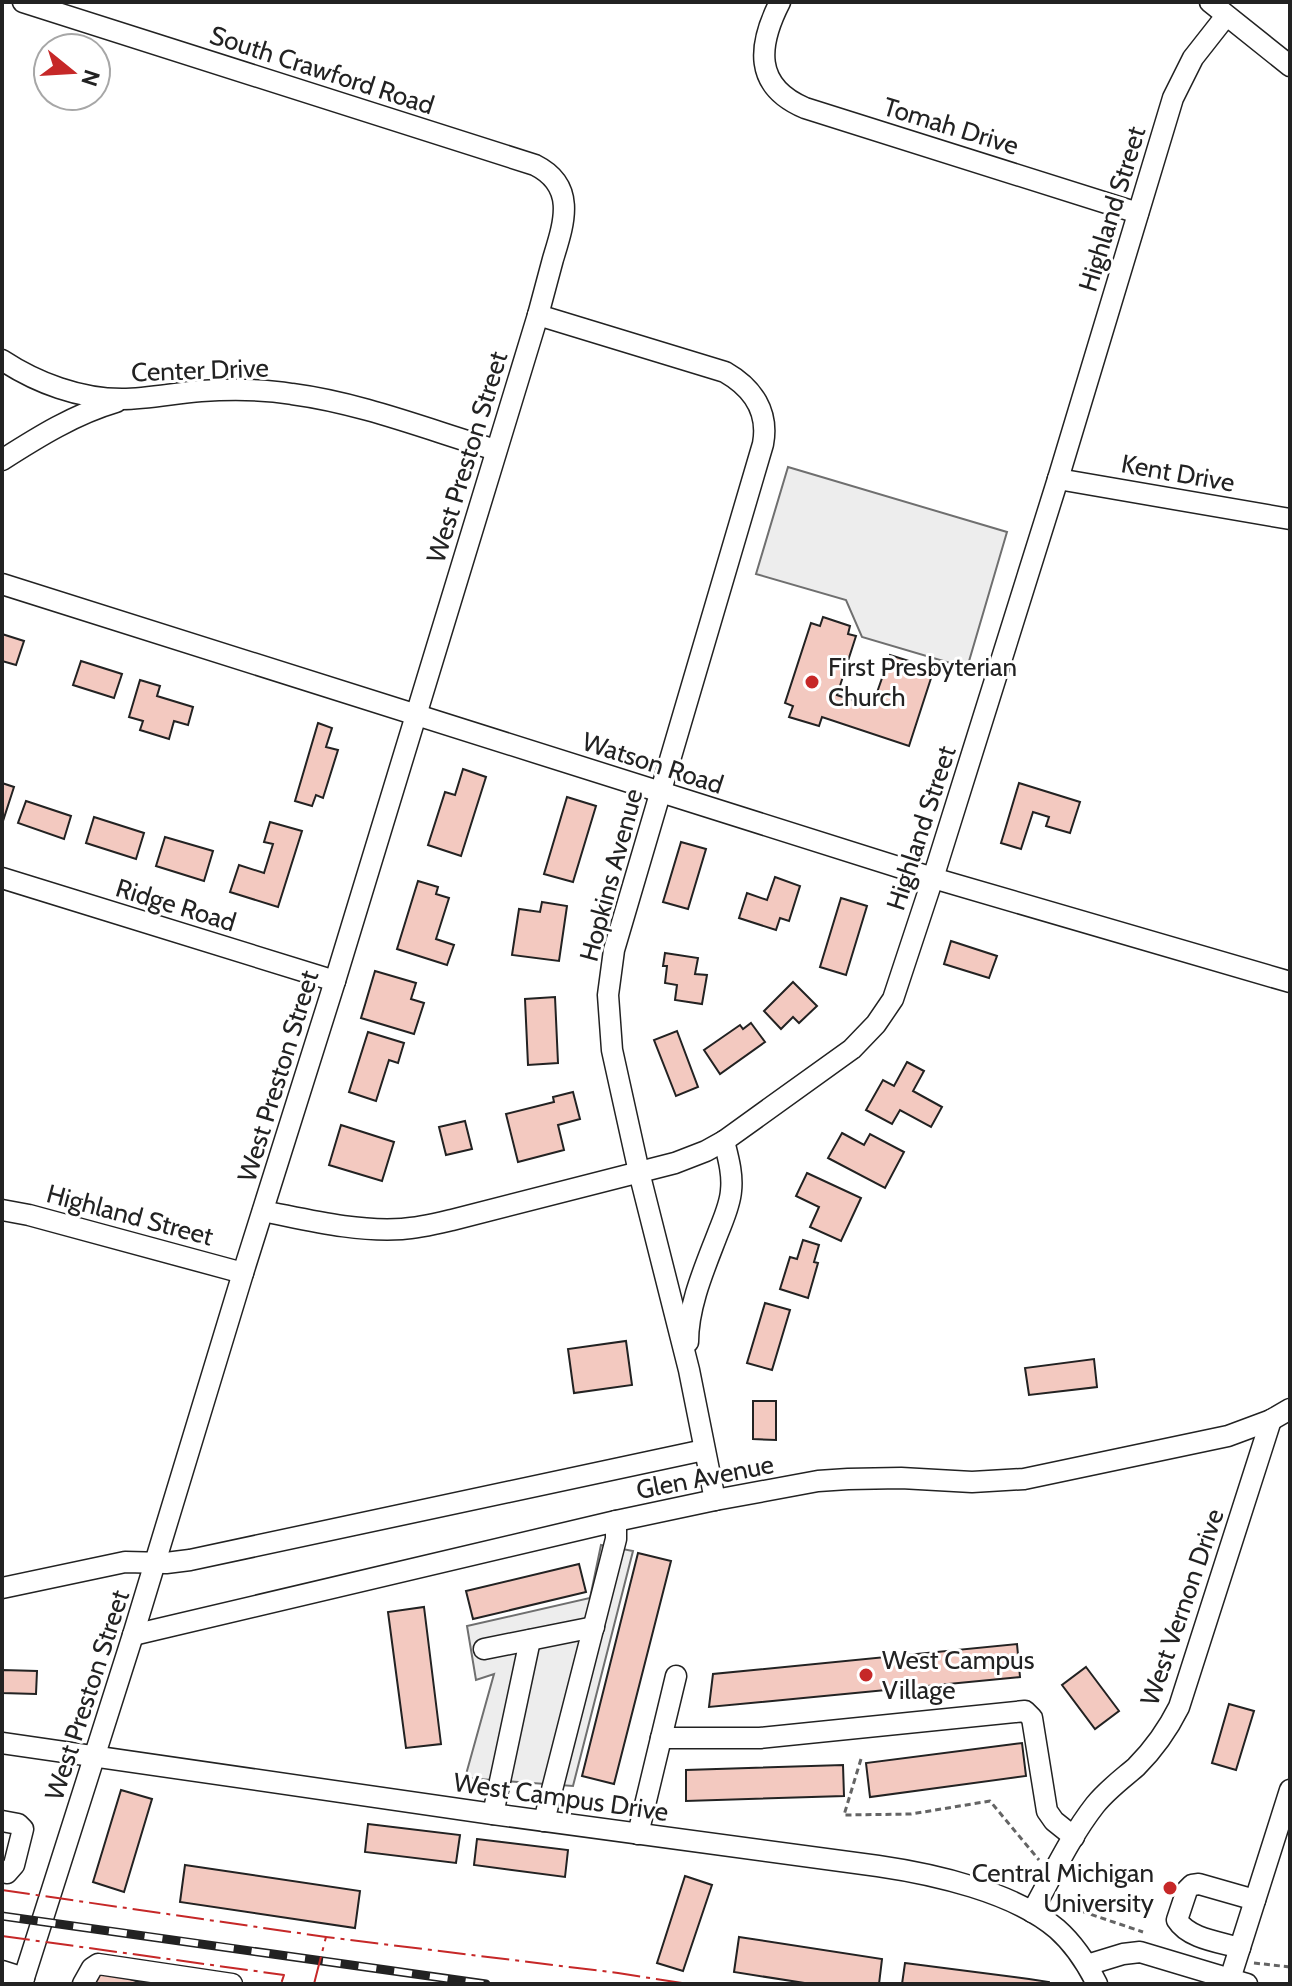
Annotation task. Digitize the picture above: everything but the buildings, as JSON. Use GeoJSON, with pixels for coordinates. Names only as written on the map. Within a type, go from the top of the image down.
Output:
{"type":"FeatureCollection","features":[{"type":"Feature","properties":{"kind":"street","name":"South Crawford Road"},"geometry":{"type":"LineString","coordinates":[[23,2],[526,162],[543,169],[556,181]]}},
{"type":"Feature","properties":{"kind":"street","name":"Tomah Drive"},"geometry":{"type":"LineString","coordinates":[[780,2],[766,35],[764,53],[777,91],[789,101],[1138,213]]}},
{"type":"Feature","properties":{"kind":"street"},"geometry":{"type":"LineString","coordinates":[[1210,2],[1290,66]]}},
{"type":"Feature","properties":{"kind":"street","name":"Highland Street"},"geometry":{"type":"LineString","coordinates":[[263,1211],[342,1226],[402,1229],[452,1220],[693,1156],[724,1141],[852,1049],[876,1024],[893,999],[933,878],[1178,86],[1193,58],[1226,16]]}},
{"type":"Feature","properties":{"kind":"street","name":"West Preston Street"},"geometry":{"type":"LineString","coordinates":[[23,1981],[156,1562],[538,315],[565,218],[563,199],[556,181]]}},
{"type":"Feature","properties":{"kind":"street","name":"Hopkins Avenue"},"geometry":{"type":"LineString","coordinates":[[538,315],[725,372],[751,392],[762,411],[763,444],[614,950],[608,995],[612,1050],[689,1370],[715,1500]]}},
{"type":"Feature","properties":{"kind":"street","name":"Center Drive"},"geometry":{"type":"LineString","coordinates":[[2,360],[27,375],[64,390],[94,397],[124,399],[238,390],[290,393],[368,411],[496,450]]}},
{"type":"Feature","properties":{"kind":"street"},"geometry":{"type":"LineString","coordinates":[[2,460],[70,421],[124,399]]}},
{"type":"Feature","properties":{"kind":"street","name":"Kent Drive"},"geometry":{"type":"LineString","coordinates":[[1058,479],[1290,519]]}},
{"type":"Feature","properties":{"kind":"street","name":"Watson Road"},"geometry":{"type":"LineString","coordinates":[[2,584],[933,878],[1290,982]]}},
{"type":"Feature","properties":{"kind":"street","name":"Ridge Road"},"geometry":{"type":"LineString","coordinates":[[2,878],[335,981]]}},
{"type":"Feature","properties":{"kind":"street","name":"Hopkins Avenue"},"geometry":{"type":"LineString","coordinates":[[689,1370],[690,1317],[731,1191],[731,1171],[724,1141]]}},
{"type":"Feature","properties":{"kind":"street","name":"Highland Street"},"geometry":{"type":"LineString","coordinates":[[2,1210],[243,1273]]}},
{"type":"Feature","properties":{"kind":"street","name":"Glen Avenue"},"geometry":{"type":"LineString","coordinates":[[133,1635],[715,1500],[818,1481],[901,1478],[972,1482],[1024,1479],[1215,1439],[1271,1420],[1290,1409]]}},
{"type":"Feature","properties":{"kind":"street","name":"West Vernon Drive"},"geometry":{"type":"LineString","coordinates":[[1032,1912],[1074,1837],[1103,1795],[1150,1752],[1179,1707],[1271,1420]]}},
{"type":"Feature","properties":{"kind":"street","name":"Glen Avenue"},"geometry":{"type":"LineString","coordinates":[[2,1588],[125,1562],[190,1560],[704,1450]]}},
{"type":"Feature","properties":{"kind":"street"},"geometry":{"type":"LineString","coordinates":[[544,1821],[616,1539],[616,1521]]}},
{"type":"Feature","properties":{"kind":"street"},"geometry":{"type":"LineString","coordinates":[[484,1649],[594,1627]]}},
{"type":"Feature","properties":{"kind":"street"},"geometry":{"type":"LineString","coordinates":[[493,1814],[530,1640]]}},
{"type":"Feature","properties":{"kind":"street"},"geometry":{"type":"LineString","coordinates":[[638,1834],[676,1676]]}},
{"type":"Feature","properties":{"kind":"street"},"geometry":{"type":"LineString","coordinates":[[661,1738],[760,1738],[1025,1711],[1032,1718],[1047,1811],[1074,1837]]}},
{"type":"Feature","properties":{"kind":"street","name":"West Campus Drive"},"geometry":{"type":"LineString","coordinates":[[2,1743],[927,1874],[970,1887],[1047,1921],[1066,1938],[1097,1984]]}},
{"type":"Feature","properties":{"kind":"street"},"geometry":{"type":"LineString","coordinates":[[1238,1968],[1255,1900],[1290,1790]]}},
{"type":"Feature","properties":{"kind":"street"},"geometry":{"type":"LineString","coordinates":[[2,1821],[18,1824],[23,1829],[14,1865],[7,1873],[2,1872]]}},
{"type":"Feature","properties":{"kind":"street"},"geometry":{"type":"LineString","coordinates":[[1238,1968],[1180,1926],[1177,1920],[1187,1890],[1192,1885],[1199,1884],[1255,1900]]}},
{"type":"Feature","properties":{"kind":"street"},"geometry":{"type":"LineString","coordinates":[[1087,1965],[1140,1952],[1238,1968]]}},
{"type":"Feature","properties":{"kind":"street"},"geometry":{"type":"LineString","coordinates":[[83,1984],[98,1964],[232,1984]]}},
{"type":"Feature","properties":{"kind":"street"},"geometry":{"type":"LineString","coordinates":[[2,1971],[23,1981]]}},
{"type":"Feature","properties":{"kind":"path"},"geometry":{"type":"LineString","coordinates":[[861,1759],[844,1815],[911,1814],[990,1801],[1039,1860]]}},
{"type":"Feature","properties":{"kind":"path"},"geometry":{"type":"LineString","coordinates":[[1238,1968],[1290,1967]]}},
{"type":"Feature","properties":{"kind":"shaded area"},"geometry":{"type":"Polygon","coordinates":[[[788,467],[1007,532],[967,668],[862,637],[846,600],[756,574],[788,467]]]}},
{"type":"Feature","properties":{"kind":"shaded area"},"geometry":{"type":"Polygon","coordinates":[[[601,1545],[633,1551],[573,1786],[465,1778],[494,1674],[476,1680],[467,1626],[590,1598],[601,1545]]]}},
{"type":"Feature","properties":{"kind":"railway"},"geometry":{"type":"LineString","coordinates":[[2,1916],[486,1984]]}},
{"type":"Feature","properties":{"kind":"power"},"geometry":{"type":"LineString","coordinates":[[2,1890],[326,1937],[688,1984]]}},
{"type":"Feature","properties":{"kind":"power"},"geometry":{"type":"LineString","coordinates":[[2,1936],[284,1975],[281,1984]]}},
{"type":"Feature","properties":{"kind":"power"},"geometry":{"type":"LineString","coordinates":[[314,1984],[326,1937]]}},
{"type":"Feature","properties":{"kind":"place","name":"First Presbyterian Church"},"geometry":{"type":"Point","coordinates":[812,682]}},
{"type":"Feature","properties":{"kind":"place","name":"West Campus Village"},"geometry":{"type":"Point","coordinates":[866,1675]}},
{"type":"Feature","properties":{"kind":"place","name":"Central Michigan University"},"geometry":{"type":"Point","coordinates":[1170,1888]}}]}
